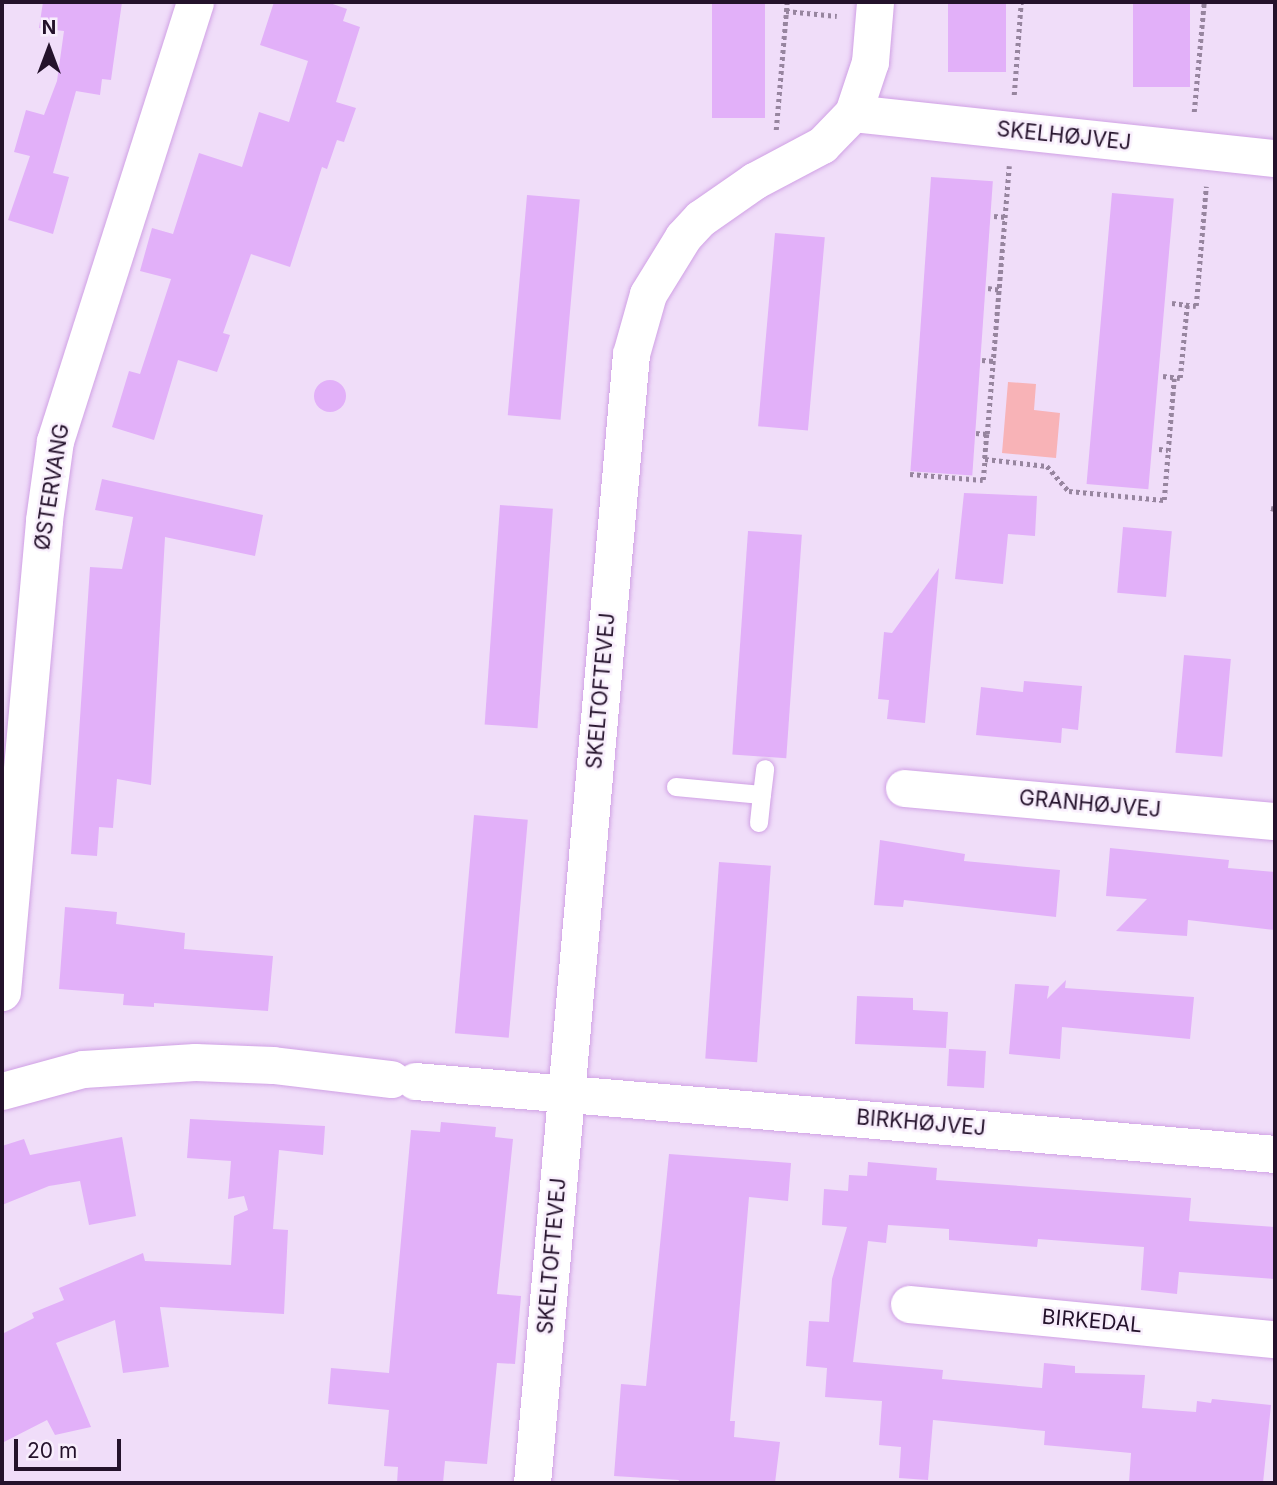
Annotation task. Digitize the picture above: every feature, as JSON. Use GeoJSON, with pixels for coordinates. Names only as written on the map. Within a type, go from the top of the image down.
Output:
{"type":"FeatureCollection","features":[{"type":"Feature","properties":{"kind":"street","name":"ØSTERVANG"},"geometry":{"type":"LineString","coordinates":[[2,992],[44,520],[55,441],[195,2]]}},
{"type":"Feature","properties":{"kind":"street","name":"SKELTOFTEVEJ"},"geometry":{"type":"LineString","coordinates":[[533,1483],[631,354],[648,294],[683,237],[701,218],[773,171],[822,145],[853,113],[870,62],[875,10]]}},
{"type":"Feature","properties":{"kind":"street","name":"SKELHØJVEJ"},"geometry":{"type":"LineString","coordinates":[[853,113],[1275,158]]}},
{"type":"Feature","properties":{"kind":"street","name":"GRANHØJVEJ"},"geometry":{"type":"LineString","coordinates":[[904,788],[1275,821]]}},
{"type":"Feature","properties":{"kind":"street","name":"BIRKHØJVEJ"},"geometry":{"type":"LineString","coordinates":[[2,1091],[83,1069],[195,1062],[273,1065],[403,1080],[1275,1154]]}},
{"type":"Feature","properties":{"kind":"street","name":"BIRKEDAL"},"geometry":{"type":"LineString","coordinates":[[909,1304],[1275,1339]]}},
{"type":"Feature","properties":{"kind":"lane"},"geometry":{"type":"LineString","coordinates":[[759,823],[765,769]]}},
{"type":"Feature","properties":{"kind":"lane"},"geometry":{"type":"LineString","coordinates":[[676,787],[762,794]]}},
{"type":"Feature","properties":{"kind":"path"},"geometry":{"type":"LineString","coordinates":[[773,171],[787,2]]}},
{"type":"Feature","properties":{"kind":"path"},"geometry":{"type":"LineString","coordinates":[[910,474],[983,480],[1021,2]]}},
{"type":"Feature","properties":{"kind":"path"},"geometry":{"type":"LineString","coordinates":[[1172,303],[1196,306],[1204,2]]}},
{"type":"Feature","properties":{"kind":"path"},"geometry":{"type":"LineString","coordinates":[[786,11],[875,10]]}},
{"type":"Feature","properties":{"kind":"path"},"geometry":{"type":"LineString","coordinates":[[994,216],[1006,217]]}},
{"type":"Feature","properties":{"kind":"path"},"geometry":{"type":"LineString","coordinates":[[988,288],[1000,290]]}},
{"type":"Feature","properties":{"kind":"path"},"geometry":{"type":"LineString","coordinates":[[1163,376],[1180,378],[1187,305]]}},
{"type":"Feature","properties":{"kind":"path"},"geometry":{"type":"LineString","coordinates":[[982,360],[993,361]]}},
{"type":"Feature","properties":{"kind":"path"},"geometry":{"type":"LineString","coordinates":[[985,459],[1047,466],[1069,491],[1164,499],[1174,378]]}},
{"type":"Feature","properties":{"kind":"path"},"geometry":{"type":"LineString","coordinates":[[976,433],[987,434]]}},
{"type":"Feature","properties":{"kind":"path"},"geometry":{"type":"LineString","coordinates":[[1159,449],[1168,450]]}},
{"type":"Feature","properties":{"kind":"shaded area"},"geometry":{"type":"Polygon","coordinates":[[[1008,382],[1036,384],[1034,410],[1060,413],[1056,458],[1002,453],[1008,382]]]}},
{"type":"Feature","properties":{"kind":"building"},"geometry":{"type":"Polygon","coordinates":[[[43,2],[122,2],[111,80],[102,79],[100,95],[76,91],[53,173],[69,177],[53,234],[8,220],[30,156],[14,152],[26,110],[44,115],[57,81],[64,31],[39,28],[43,2]]]}},
{"type":"Feature","properties":{"kind":"building"},"geometry":{"type":"Polygon","coordinates":[[[274,2],[327,2],[347,9],[343,21],[360,27],[336,102],[356,108],[344,142],[337,140],[327,169],[322,167],[290,267],[251,254],[223,333],[230,335],[217,372],[178,360],[154,440],[112,427],[129,371],[140,374],[171,279],[140,271],[152,228],[173,234],[199,153],[242,167],[259,112],[289,122],[308,61],[260,45],[274,2]]]}},
{"type":"Feature","properties":{"kind":"building"},"geometry":{"type":"Polygon","coordinates":[[[712,2],[765,2],[765,118],[712,118],[712,2]]]}},
{"type":"Feature","properties":{"kind":"building"},"geometry":{"type":"Polygon","coordinates":[[[948,2],[1006,2],[1006,72],[948,72],[948,2]]]}},
{"type":"Feature","properties":{"kind":"building"},"geometry":{"type":"Polygon","coordinates":[[[1133,2],[1190,2],[1190,87],[1133,87],[1133,2]]]}},
{"type":"Feature","properties":{"kind":"building"},"geometry":{"type":"Polygon","coordinates":[[[931,177],[993,181],[972,476],[910,471],[931,177]]]}},
{"type":"Feature","properties":{"kind":"building"},"geometry":{"type":"Polygon","coordinates":[[[1112,193],[1174,198],[1148,489],[1087,484],[1112,193]]]}},
{"type":"Feature","properties":{"kind":"building"},"geometry":{"type":"Polygon","coordinates":[[[527,195],[580,200],[561,420],[508,415],[527,195]]]}},
{"type":"Feature","properties":{"kind":"building"},"geometry":{"type":"Polygon","coordinates":[[[775,233],[825,237],[808,431],[758,426],[775,233]]]}},
{"type":"Feature","properties":{"kind":"building"},"geometry":{"type":"Polygon","coordinates":[[[330,380],[341,385],[346,396],[341,407],[330,412],[319,407],[314,396],[319,385],[330,380]]]}},
{"type":"Feature","properties":{"kind":"building"},"geometry":{"type":"Polygon","coordinates":[[[102,479],[263,515],[255,556],[165,537],[151,785],[117,779],[113,828],[99,827],[97,856],[71,854],[90,567],[122,569],[133,517],[95,510],[102,479]]]}},
{"type":"Feature","properties":{"kind":"building"},"geometry":{"type":"Polygon","coordinates":[[[964,493],[1037,496],[1035,536],[1008,534],[1003,584],[955,579],[964,493]]]}},
{"type":"Feature","properties":{"kind":"building"},"geometry":{"type":"Polygon","coordinates":[[[500,505],[553,509],[538,728],[485,724],[500,505]]]}},
{"type":"Feature","properties":{"kind":"building"},"geometry":{"type":"Polygon","coordinates":[[[1123,527],[1172,531],[1166,597],[1117,593],[1123,527]]]}},
{"type":"Feature","properties":{"kind":"building"},"geometry":{"type":"Polygon","coordinates":[[[748,531],[802,535],[786,758],[732,754],[748,531]]]}},
{"type":"Feature","properties":{"kind":"building"},"geometry":{"type":"Polygon","coordinates":[[[939,568],[925,723],[887,719],[889,700],[878,699],[884,632],[892,633],[939,568]]]}},
{"type":"Feature","properties":{"kind":"building"},"geometry":{"type":"Polygon","coordinates":[[[1184,655],[1231,659],[1222,757],[1175,753],[1184,655]]]}},
{"type":"Feature","properties":{"kind":"building"},"geometry":{"type":"Polygon","coordinates":[[[1024,681],[1082,686],[1078,730],[1062,728],[1061,743],[976,735],[981,687],[1023,692],[1024,681]]]}},
{"type":"Feature","properties":{"kind":"building"},"geometry":{"type":"Polygon","coordinates":[[[474,815],[528,820],[509,1038],[455,1033],[474,815]]]}},
{"type":"Feature","properties":{"kind":"building"},"geometry":{"type":"Polygon","coordinates":[[[880,840],[965,854],[964,861],[1060,870],[1056,917],[904,900],[903,907],[874,905],[880,840]]]}},
{"type":"Feature","properties":{"kind":"building"},"geometry":{"type":"Polygon","coordinates":[[[1110,848],[1229,860],[1228,868],[1275,872],[1275,930],[1188,920],[1187,936],[1116,931],[1147,899],[1106,896],[1110,848]]]}},
{"type":"Feature","properties":{"kind":"building"},"geometry":{"type":"Polygon","coordinates":[[[719,862],[771,866],[757,1062],[705,1059],[719,862]]]}},
{"type":"Feature","properties":{"kind":"building"},"geometry":{"type":"Polygon","coordinates":[[[65,907],[117,912],[116,924],[185,933],[184,949],[273,956],[268,1011],[154,1003],[154,1007],[123,1005],[124,994],[59,989],[65,907]]]}},
{"type":"Feature","properties":{"kind":"building"},"geometry":{"type":"Polygon","coordinates":[[[1066,980],[1065,988],[1194,997],[1190,1039],[1062,1027],[1060,1059],[1009,1054],[1015,984],[1049,986],[1047,999],[1066,980]]]}},
{"type":"Feature","properties":{"kind":"building"},"geometry":{"type":"Polygon","coordinates":[[[857,996],[913,998],[913,1010],[948,1012],[946,1048],[855,1044],[857,996]]]}},
{"type":"Feature","properties":{"kind":"building"},"geometry":{"type":"Polygon","coordinates":[[[949,1049],[986,1051],[984,1088],[947,1086],[949,1049]]]}},
{"type":"Feature","properties":{"kind":"building"},"geometry":{"type":"Polygon","coordinates":[[[190,1119],[325,1126],[323,1155],[279,1150],[273,1229],[288,1230],[284,1314],[160,1307],[169,1367],[123,1373],[115,1320],[56,1343],[91,1427],[55,1435],[47,1420],[2,1443],[2,1334],[34,1318],[32,1313],[64,1300],[59,1288],[143,1253],[145,1261],[231,1265],[234,1216],[248,1210],[244,1196],[228,1199],[231,1161],[187,1158],[190,1119]]]}},
{"type":"Feature","properties":{"kind":"building"},"geometry":{"type":"Polygon","coordinates":[[[441,1122],[496,1127],[495,1137],[513,1139],[497,1294],[521,1296],[515,1364],[497,1363],[487,1464],[445,1461],[443,1483],[397,1483],[398,1467],[384,1466],[389,1410],[328,1404],[331,1368],[389,1373],[411,1130],[440,1132],[441,1122]]]}},
{"type":"Feature","properties":{"kind":"building"},"geometry":{"type":"Polygon","coordinates":[[[122,1137],[136,1216],[89,1225],[80,1181],[49,1186],[2,1205],[2,1146],[24,1139],[30,1155],[122,1137]]]}},
{"type":"Feature","properties":{"kind":"building"},"geometry":{"type":"Polygon","coordinates":[[[669,1154],[791,1163],[788,1201],[749,1197],[730,1421],[735,1421],[734,1437],[780,1442],[775,1483],[678,1483],[679,1480],[614,1476],[621,1384],[646,1386],[669,1154]]]}},
{"type":"Feature","properties":{"kind":"building"},"geometry":{"type":"Polygon","coordinates":[[[868,1162],[937,1168],[936,1180],[1191,1198],[1189,1221],[1275,1227],[1275,1279],[1179,1272],[1177,1294],[1141,1290],[1144,1247],[1038,1239],[1037,1247],[949,1240],[949,1229],[888,1225],[886,1243],[868,1241],[853,1362],[943,1370],[942,1379],[1042,1388],[1044,1363],[1075,1366],[1075,1373],[1145,1375],[1142,1408],[1196,1412],[1197,1401],[1211,1403],[1212,1399],[1271,1405],[1263,1483],[1129,1483],[1131,1453],[1044,1445],[1045,1431],[933,1420],[928,1480],[899,1478],[901,1447],[879,1445],[882,1401],[825,1397],[827,1368],[806,1366],[809,1321],[829,1322],[832,1279],[847,1227],[822,1225],[824,1189],[848,1191],[849,1175],[867,1176],[868,1162]]]}}]}
